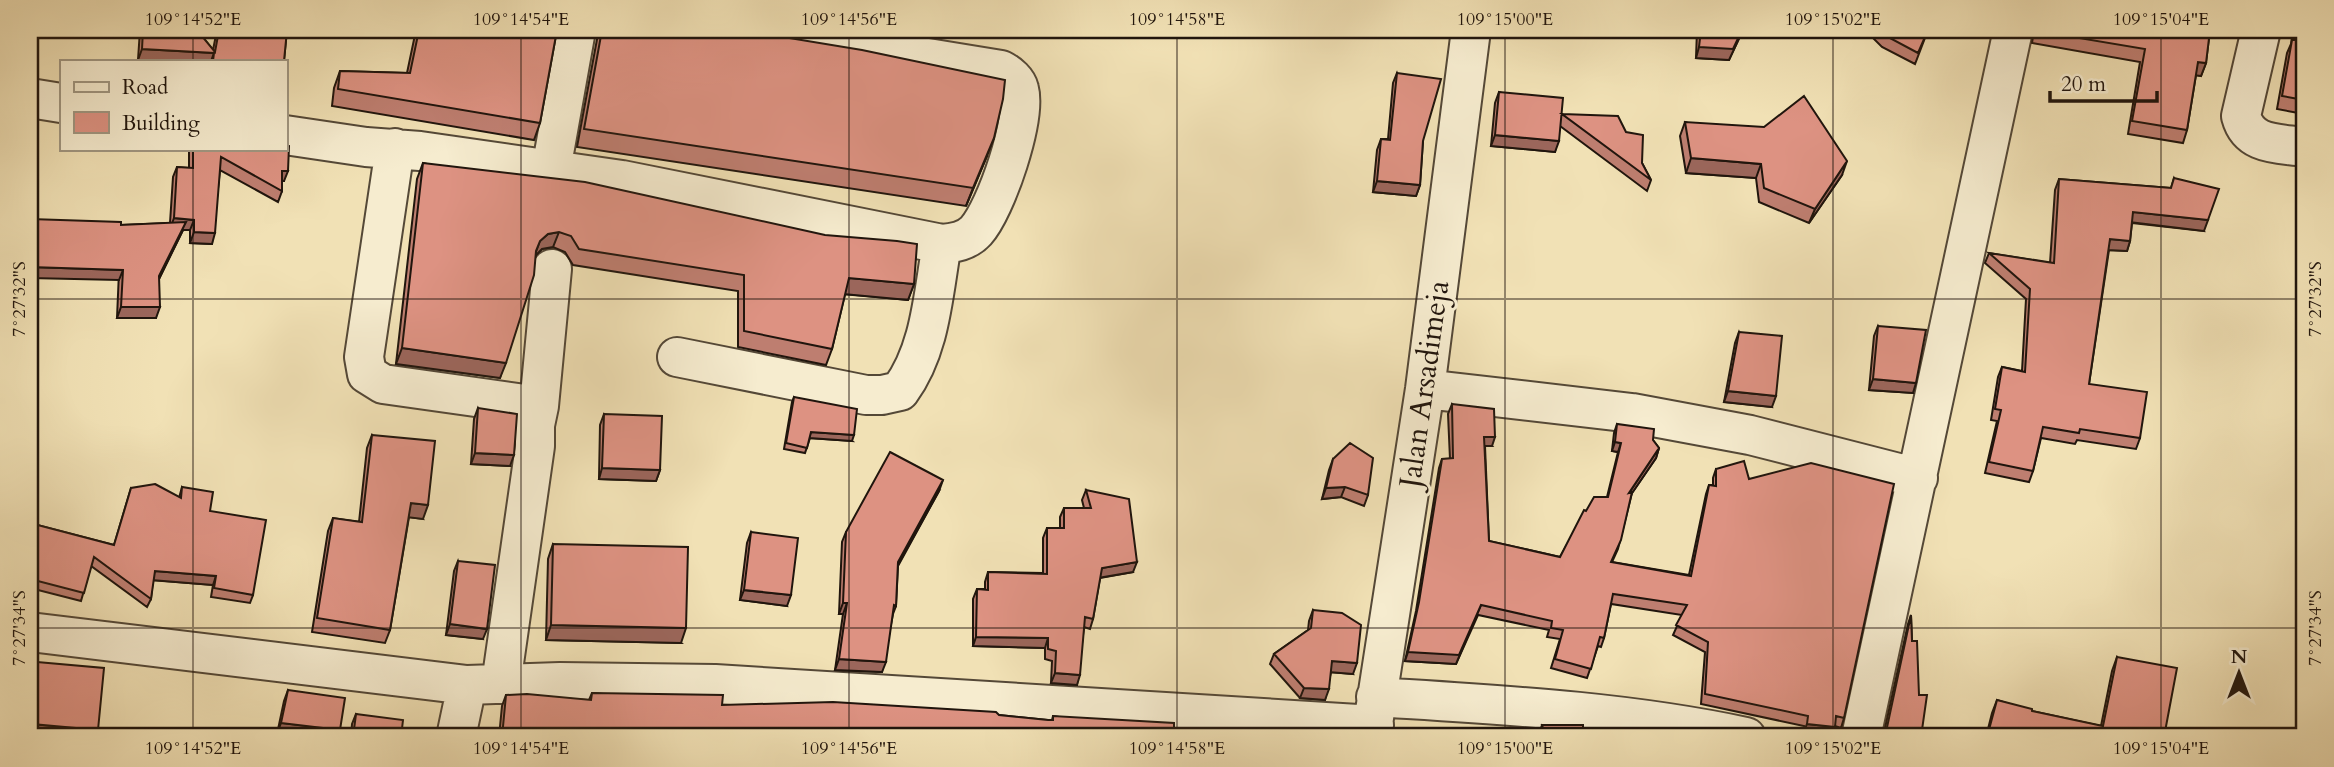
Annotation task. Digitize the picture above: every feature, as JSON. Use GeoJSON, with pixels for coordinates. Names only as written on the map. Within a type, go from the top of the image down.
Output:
{"type":"FeatureCollection","features":[{"type":"Feature","properties":{"kind":"street"},"geometry":{"type":"LineString","coordinates":[[551,170],[576,30]]}},
{"type":"Feature","properties":{"kind":"street"},"geometry":{"type":"LineString","coordinates":[[287,135],[622,180],[942,244],[968,238],[977,231],[1005,177],[1015,136],[1020,95],[1016,83],[1008,73],[756,30]]}},
{"type":"Feature","properties":{"kind":"street","name":"Jalan Arsadimeja"},"geometry":{"type":"LineString","coordinates":[[1374,720],[1424,388],[1471,30]]}},
{"type":"Feature","properties":{"kind":"street"},"geometry":{"type":"LineString","coordinates":[[1861,737],[2013,30]]}},
{"type":"Feature","properties":{"kind":"street"},"geometry":{"type":"LineString","coordinates":[[2261,30],[2241,116],[2244,127],[2252,136],[2304,147]]}},
{"type":"Feature","properties":{"kind":"street"},"geometry":{"type":"LineString","coordinates":[[30,98],[60,103]]}},
{"type":"Feature","properties":{"kind":"street"},"geometry":{"type":"LineString","coordinates":[[396,148],[363,357],[366,374],[383,384],[540,406]]}},
{"type":"Feature","properties":{"kind":"street"},"geometry":{"type":"LineString","coordinates":[[677,357],[866,395],[900,391],[916,364],[926,337],[942,244]]}},
{"type":"Feature","properties":{"kind":"street"},"geometry":{"type":"LineString","coordinates":[[456,737],[484,685],[540,406],[552,269]]}},
{"type":"Feature","properties":{"kind":"street"},"geometry":{"type":"LineString","coordinates":[[1424,388],[1632,413],[1750,435],[1917,478]]}},
{"type":"Feature","properties":{"kind":"street"},"geometry":{"type":"LineString","coordinates":[[30,632],[484,685],[560,682],[715,684],[1374,720],[1562,709],[1682,723],[1746,737]]}},
{"type":"Feature","properties":{"kind":"building"},"geometry":{"type":"Polygon","coordinates":[[[143,30],[197,30],[215,52],[219,30],[287,30],[284,60],[213,60],[214,53],[142,49],[143,30]]]}},
{"type":"Feature","properties":{"kind":"building"},"geometry":{"type":"Polygon","coordinates":[[[419,30],[557,30],[540,123],[338,89],[340,71],[410,73],[419,30]]]}},
{"type":"Feature","properties":{"kind":"building"},"geometry":{"type":"Polygon","coordinates":[[[602,30],[751,30],[1005,80],[1003,99],[994,138],[973,188],[584,129],[602,30]]]}},
{"type":"Feature","properties":{"kind":"building"},"geometry":{"type":"Polygon","coordinates":[[[1701,30],[1742,30],[1733,49],[1699,47],[1701,30]]]}},
{"type":"Feature","properties":{"kind":"building"},"geometry":{"type":"Polygon","coordinates":[[[1880,30],[1928,30],[1918,53],[1880,30]]]}},
{"type":"Feature","properties":{"kind":"building"},"geometry":{"type":"Polygon","coordinates":[[[2037,30],[2210,30],[2206,63],[2198,62],[2187,130],[2132,121],[2145,49],[2037,30]]]}},
{"type":"Feature","properties":{"kind":"building"},"geometry":{"type":"Polygon","coordinates":[[[2295,30],[2304,30],[2304,100],[2282,96],[2295,30]]]}},
{"type":"Feature","properties":{"kind":"building"},"geometry":{"type":"Polygon","coordinates":[[[1397,73],[1441,79],[1423,141],[1420,185],[1377,181],[1381,139],[1390,140],[1397,73]]]}},
{"type":"Feature","properties":{"kind":"building"},"geometry":{"type":"Polygon","coordinates":[[[1499,92],[1563,98],[1559,141],[1495,135],[1499,92]]]}},
{"type":"Feature","properties":{"kind":"building"},"geometry":{"type":"Polygon","coordinates":[[[1804,96],[1847,161],[1815,209],[1764,188],[1761,164],[1691,158],[1685,122],[1764,127],[1804,96]]]}},
{"type":"Feature","properties":{"kind":"building"},"geometry":{"type":"Polygon","coordinates":[[[1562,114],[1618,116],[1626,132],[1643,135],[1642,163],[1651,180],[1562,114]]]}},
{"type":"Feature","properties":{"kind":"building"},"geometry":{"type":"Polygon","coordinates":[[[289,146],[288,171],[282,171],[282,191],[221,157],[215,233],[194,232],[194,220],[174,218],[177,167],[193,168],[193,150],[287,150],[289,146]]]}},
{"type":"Feature","properties":{"kind":"building"},"geometry":{"type":"Polygon","coordinates":[[[423,163],[585,182],[825,235],[917,244],[914,284],[849,278],[832,349],[744,331],[744,275],[579,249],[571,236],[559,232],[548,234],[540,241],[536,251],[534,275],[506,363],[402,348],[423,163]]]}},
{"type":"Feature","properties":{"kind":"building"},"geometry":{"type":"Polygon","coordinates":[[[2174,178],[2219,189],[2208,220],[2133,212],[2130,241],[2110,239],[2089,384],[2147,392],[2140,438],[2080,429],[2079,433],[2043,427],[2033,471],[1989,462],[2001,410],[1995,409],[2002,367],[2025,372],[2030,289],[1989,253],[2054,263],[2059,179],[2171,188],[2174,178]]]}},
{"type":"Feature","properties":{"kind":"building"},"geometry":{"type":"Polygon","coordinates":[[[30,219],[121,222],[121,225],[186,222],[159,276],[160,307],[121,307],[123,270],[30,267],[30,219]]]}},
{"type":"Feature","properties":{"kind":"building"},"geometry":{"type":"Polygon","coordinates":[[[1878,326],[1926,330],[1916,383],[1873,379],[1878,326]]]}},
{"type":"Feature","properties":{"kind":"building"},"geometry":{"type":"Polygon","coordinates":[[[1739,332],[1782,336],[1776,396],[1728,391],[1739,332]]]}},
{"type":"Feature","properties":{"kind":"building"},"geometry":{"type":"Polygon","coordinates":[[[794,397],[857,409],[854,435],[811,432],[807,448],[786,443],[794,397]]]}},
{"type":"Feature","properties":{"kind":"building"},"geometry":{"type":"Polygon","coordinates":[[[1452,404],[1494,409],[1495,437],[1484,437],[1489,541],[1560,557],[1584,510],[1586,511],[1594,497],[1608,497],[1621,443],[1615,442],[1617,424],[1654,429],[1653,440],[1659,448],[1629,493],[1632,492],[1621,540],[1611,562],[1691,576],[1709,485],[1716,486],[1716,469],[1744,461],[1749,479],[1811,463],[1894,484],[1844,718],[1836,716],[1835,727],[1807,724],[1808,716],[1705,694],[1708,642],[1676,625],[1687,605],[1613,594],[1604,638],[1600,637],[1591,669],[1555,659],[1563,630],[1551,628],[1552,621],[1481,605],[1459,655],[1408,652],[1419,602],[1442,459],[1453,458],[1452,404]]]}},
{"type":"Feature","properties":{"kind":"building"},"geometry":{"type":"Polygon","coordinates":[[[478,408],[517,414],[514,455],[475,453],[478,408]]]}},
{"type":"Feature","properties":{"kind":"building"},"geometry":{"type":"Polygon","coordinates":[[[604,414],[662,416],[660,470],[602,468],[604,414]]]}},
{"type":"Feature","properties":{"kind":"building"},"geometry":{"type":"Polygon","coordinates":[[[372,435],[435,441],[428,505],[411,503],[390,630],[317,618],[333,518],[362,522],[372,435]]]}},
{"type":"Feature","properties":{"kind":"building"},"geometry":{"type":"Polygon","coordinates":[[[1350,443],[1373,458],[1368,495],[1345,487],[1326,488],[1333,459],[1350,443]]]}},
{"type":"Feature","properties":{"kind":"building"},"geometry":{"type":"Polygon","coordinates":[[[890,452],[943,480],[898,562],[896,606],[894,605],[886,662],[839,659],[847,603],[843,603],[846,532],[890,452]]]}},
{"type":"Feature","properties":{"kind":"building"},"geometry":{"type":"Polygon","coordinates":[[[155,484],[181,498],[182,487],[213,492],[210,511],[266,520],[253,595],[214,588],[216,576],[155,571],[151,599],[94,557],[84,593],[30,579],[30,523],[114,545],[131,488],[155,484]]]}},
{"type":"Feature","properties":{"kind":"building"},"geometry":{"type":"Polygon","coordinates":[[[1086,490],[1129,499],[1137,562],[1102,568],[1093,619],[1085,617],[1080,675],[1055,673],[1056,651],[1048,649],[1048,638],[976,637],[977,589],[988,590],[988,572],[1047,574],[1047,528],[1064,528],[1064,508],[1091,508],[1086,490]]]}},
{"type":"Feature","properties":{"kind":"building"},"geometry":{"type":"Polygon","coordinates":[[[751,532],[798,538],[791,595],[744,590],[751,532]]]}},
{"type":"Feature","properties":{"kind":"building"},"geometry":{"type":"Polygon","coordinates":[[[553,544],[688,547],[686,628],[551,625],[553,544]]]}},
{"type":"Feature","properties":{"kind":"building"},"geometry":{"type":"Polygon","coordinates":[[[458,561],[495,565],[487,629],[450,624],[458,561]]]}},
{"type":"Feature","properties":{"kind":"building"},"geometry":{"type":"Polygon","coordinates":[[[1313,610],[1342,613],[1361,625],[1357,663],[1332,661],[1329,689],[1304,688],[1274,654],[1311,628],[1313,610]]]}},
{"type":"Feature","properties":{"kind":"building"},"geometry":{"type":"Polygon","coordinates":[[[1911,615],[1912,641],[1917,641],[1919,695],[1927,695],[1921,737],[1900,737],[1886,732],[1911,615]]]}},
{"type":"Feature","properties":{"kind":"building"},"geometry":{"type":"Polygon","coordinates":[[[2117,657],[2177,668],[2164,737],[1987,737],[1997,700],[2032,711],[2103,726],[2117,657]]]}},
{"type":"Feature","properties":{"kind":"building"},"geometry":{"type":"Polygon","coordinates":[[[37,662],[104,668],[98,730],[32,724],[37,662]]]}},
{"type":"Feature","properties":{"kind":"building"},"geometry":{"type":"Polygon","coordinates":[[[288,690],[345,698],[340,730],[281,723],[288,690]]]}},
{"type":"Feature","properties":{"kind":"building"},"geometry":{"type":"Polygon","coordinates":[[[592,693],[723,695],[722,705],[833,702],[996,712],[999,715],[1048,720],[1053,720],[1053,716],[1174,723],[1174,733],[1186,733],[1185,737],[729,737],[640,728],[636,737],[502,737],[506,695],[527,694],[591,700],[592,693]]]}},
{"type":"Feature","properties":{"kind":"building"},"geometry":{"type":"Polygon","coordinates":[[[356,714],[403,720],[401,737],[353,737],[356,714]]]}},
{"type":"Feature","properties":{"kind":"building"},"geometry":{"type":"Polygon","coordinates":[[[1542,725],[1583,725],[1583,737],[1546,737],[1542,725]]]}},
{"type":"Feature","properties":{"kind":"building"},"geometry":{"type":"Polygon","coordinates":[[[1269,729],[1349,734],[1349,737],[1269,737],[1269,729]]]}}]}
